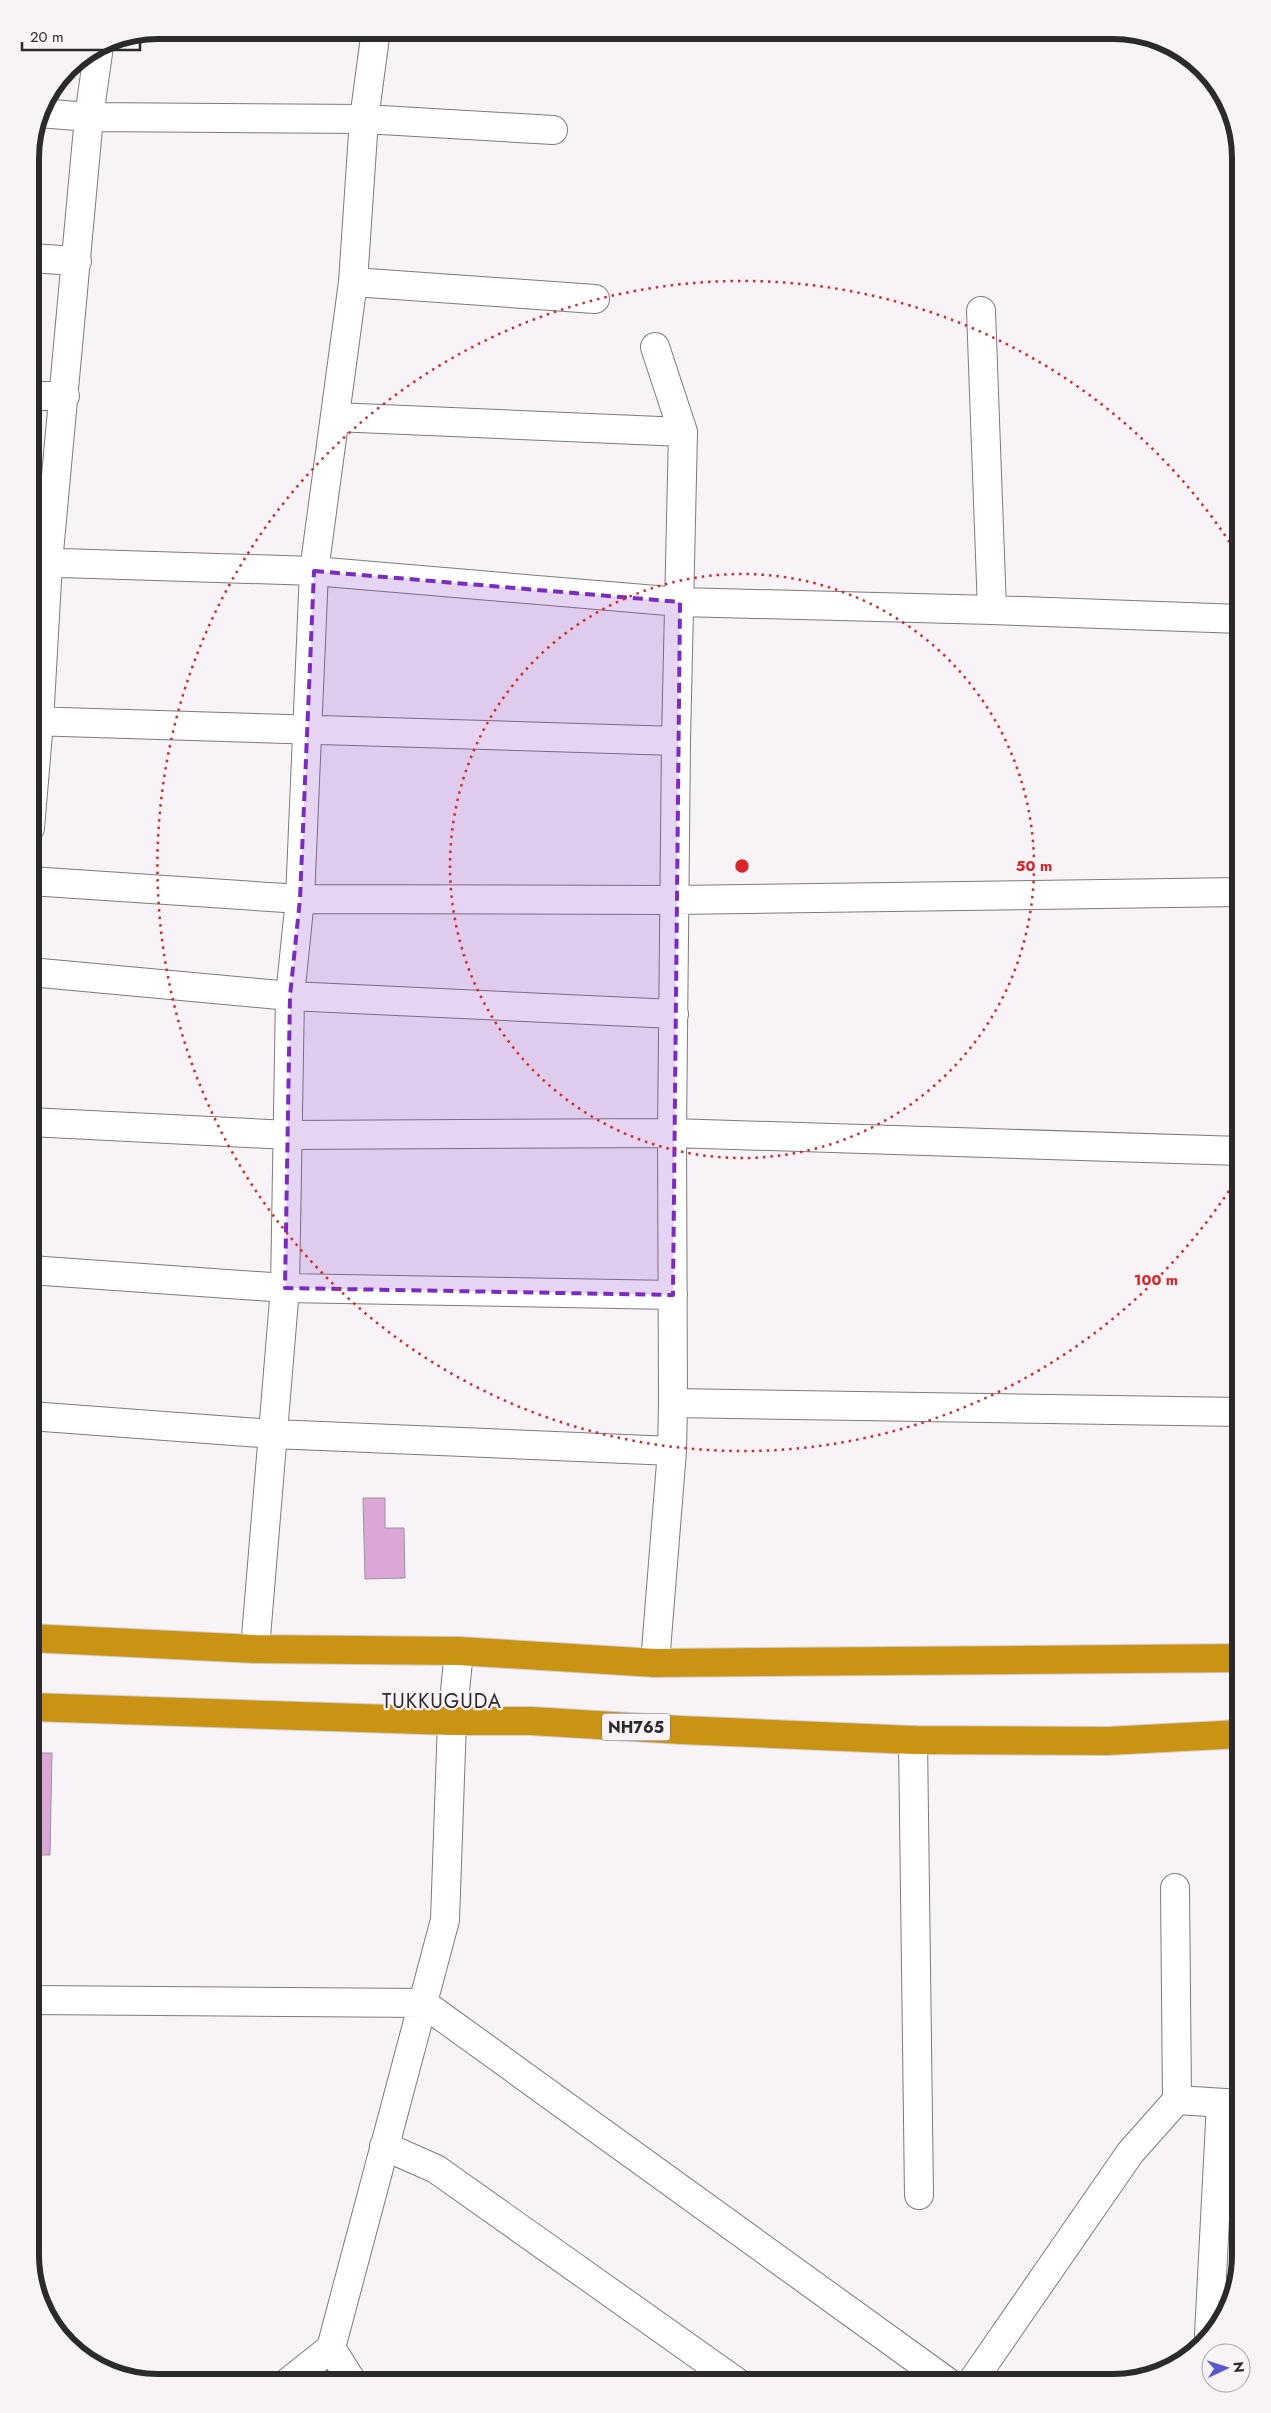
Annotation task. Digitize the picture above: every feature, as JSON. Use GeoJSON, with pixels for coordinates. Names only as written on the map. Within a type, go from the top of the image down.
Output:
{"type":"FeatureCollection","features":[{"type":"Feature","properties":{"kind":"highway"},"geometry":{"type":"LineString","coordinates":[[39,1638],[255,1649],[459,1651],[655,1663],[1232,1658]]}},
{"type":"Feature","properties":{"kind":"highway","name":"NH765"},"geometry":{"type":"LineString","coordinates":[[39,1707],[452,1721],[531,1721],[681,1730],[913,1740],[1107,1742],[1232,1735]]}},
{"type":"Feature","properties":{"kind":"street"},"geometry":{"type":"LineString","coordinates":[[255,1649],[285,1288],[290,996],[300,899],[314,571],[353,282],[364,119],[375,39]]}},
{"type":"Feature","properties":{"kind":"street"},"geometry":{"type":"LineString","coordinates":[[98,55],[89,117],[64,396],[39,563],[314,571],[680,602],[1232,619]]}},
{"type":"Feature","properties":{"kind":"street"},"geometry":{"type":"LineString","coordinates":[[47,114],[89,117],[364,119],[553,130]]}},
{"type":"Feature","properties":{"kind":"street"},"geometry":{"type":"LineString","coordinates":[[39,259],[77,261]]}},
{"type":"Feature","properties":{"kind":"street"},"geometry":{"type":"LineString","coordinates":[[353,282],[595,299]]}},
{"type":"Feature","properties":{"kind":"street"},"geometry":{"type":"LineString","coordinates":[[980,311],[992,610]]}},
{"type":"Feature","properties":{"kind":"street"},"geometry":{"type":"LineString","coordinates":[[655,347],[683,432],[676,741],[672,1133],[672,1451],[655,1663]]}},
{"type":"Feature","properties":{"kind":"street"},"geometry":{"type":"LineString","coordinates":[[39,396],[64,396]]}},
{"type":"Feature","properties":{"kind":"street"},"geometry":{"type":"LineString","coordinates":[[335,417],[683,432]]}},
{"type":"Feature","properties":{"kind":"street"},"geometry":{"type":"LineString","coordinates":[[39,721],[676,741]]}},
{"type":"Feature","properties":{"kind":"street"},"geometry":{"type":"LineString","coordinates":[[39,882],[300,899],[675,900],[1232,892]]}},
{"type":"Feature","properties":{"kind":"street"},"geometry":{"type":"LineString","coordinates":[[39,973],[290,996],[674,1014]]}},
{"type":"Feature","properties":{"kind":"street"},"geometry":{"type":"LineString","coordinates":[[39,1122],[288,1135],[672,1133],[1232,1151]]}},
{"type":"Feature","properties":{"kind":"street"},"geometry":{"type":"LineString","coordinates":[[39,1271],[285,1288],[673,1295]]}},
{"type":"Feature","properties":{"kind":"street"},"geometry":{"type":"LineString","coordinates":[[673,1403],[1232,1412]]}},
{"type":"Feature","properties":{"kind":"street"},"geometry":{"type":"LineString","coordinates":[[39,1417],[274,1434],[672,1451]]}},
{"type":"Feature","properties":{"kind":"street"},"geometry":{"type":"LineString","coordinates":[[298,2374],[331,2348],[445,1920],[452,1721],[459,1651]]}},
{"type":"Feature","properties":{"kind":"street"},"geometry":{"type":"LineString","coordinates":[[913,1740],[919,2196]]}},
{"type":"Feature","properties":{"kind":"street"},"geometry":{"type":"LineString","coordinates":[[977,2374],[1130,2153],[1177,2100],[1175,1888]]}},
{"type":"Feature","properties":{"kind":"street"},"geometry":{"type":"LineString","coordinates":[[39,2000],[423,2003],[937,2374]]}},
{"type":"Feature","properties":{"kind":"street"},"geometry":{"type":"LineString","coordinates":[[1177,2100],[1231,2103],[1210,2325]]}},
{"type":"Feature","properties":{"kind":"street"},"geometry":{"type":"LineString","coordinates":[[384,2146],[436,2169],[725,2374]]}},
{"type":"Feature","properties":{"kind":"street"},"geometry":{"type":"LineString","coordinates":[[331,2348],[348,2374]]}},
{"type":"Feature","properties":{"kind":"highlighted area"},"geometry":{"type":"Polygon","coordinates":[[[314,571],[680,602],[673,1295],[285,1288],[290,996],[300,899],[314,571]]]}},
{"type":"Feature","properties":{"kind":"building"},"geometry":{"type":"Polygon","coordinates":[[[363,1498],[385,1498],[385,1528],[404,1528],[405,1578],[365,1579],[363,1498]]]}},
{"type":"Feature","properties":{"kind":"building"},"geometry":{"type":"Polygon","coordinates":[[[39,1753],[52,1753],[50,1855],[39,1855],[39,1753]]]}},
{"type":"Feature","properties":{"kind":"district","name":"TUKKUGUDA"},"geometry":{"type":"Point","coordinates":[442,1701]}}]}
